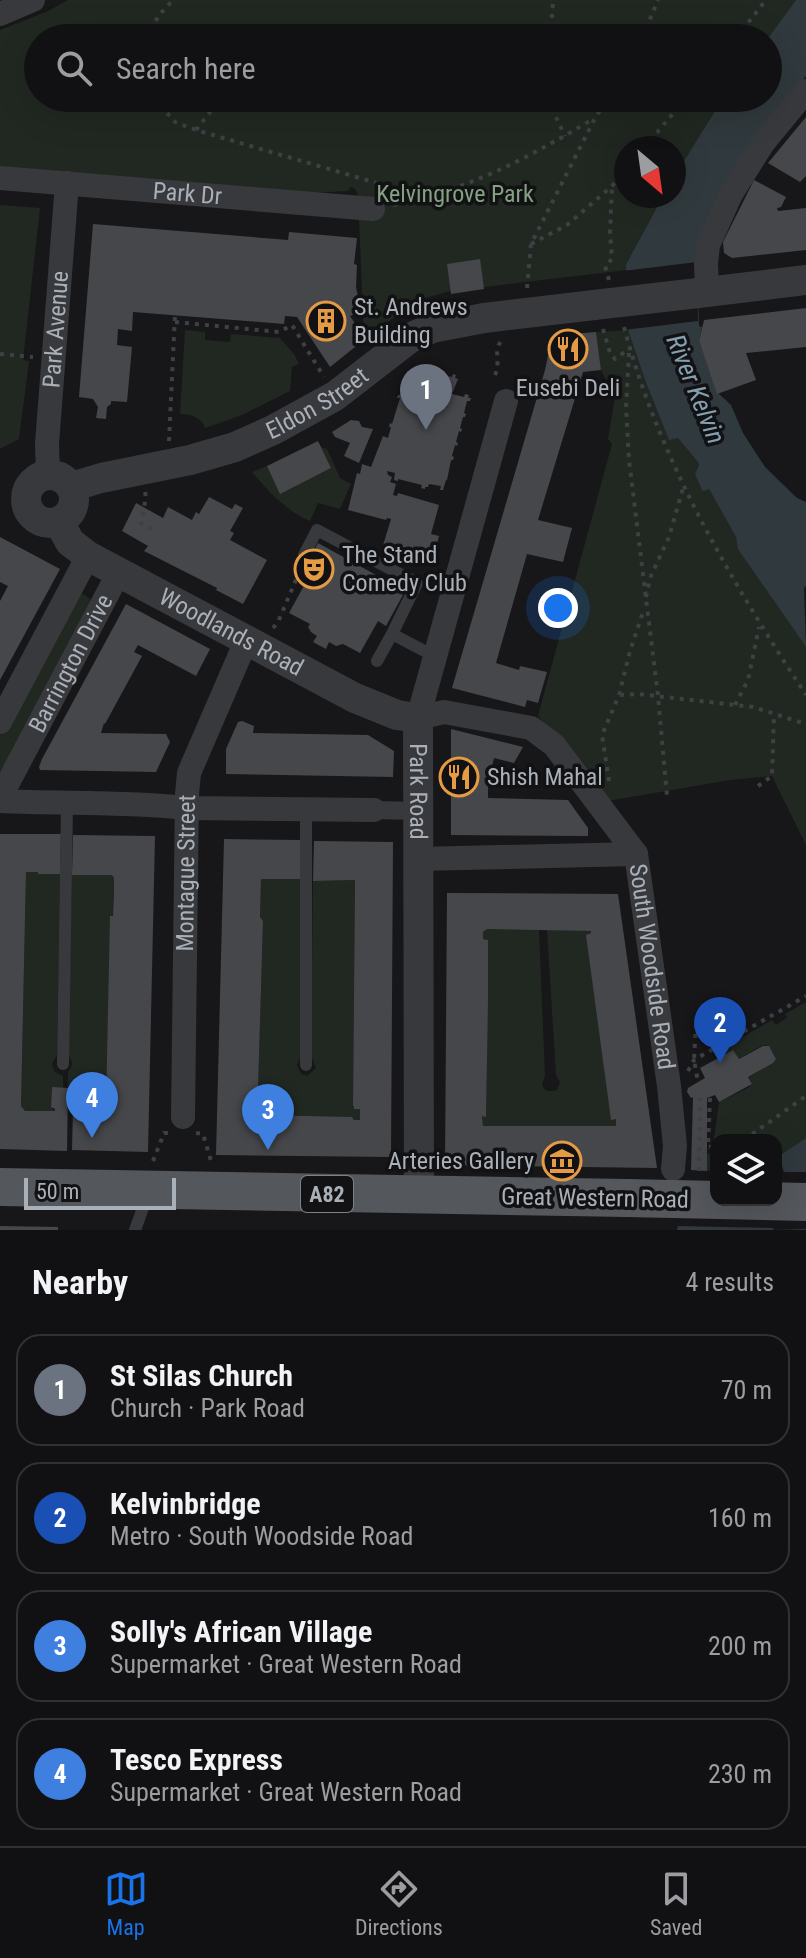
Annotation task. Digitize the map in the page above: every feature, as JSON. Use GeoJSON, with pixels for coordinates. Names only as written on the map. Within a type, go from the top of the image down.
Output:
{"type":"FeatureCollection","features":[{"type":"Feature","properties":{"kind":"main road","name":"Great Western Road"},"geometry":{"type":"LineString","coordinates":[[0,1187],[151,1176],[419,1195],[806,1202]]}},
{"type":"Feature","properties":{"kind":"street"},"geometry":{"type":"LineString","coordinates":[[0,14],[33,0]]}},
{"type":"Feature","properties":{"kind":"street"},"geometry":{"type":"LineString","coordinates":[[702,292],[708,245],[731,194],[763,143],[806,91]]}},
{"type":"Feature","properties":{"kind":"street","name":"Park Dr"},"geometry":{"type":"LineString","coordinates":[[0,178],[373,209]]}},
{"type":"Feature","properties":{"kind":"street","name":"Park Avenue"},"geometry":{"type":"LineString","coordinates":[[36,486],[47,444],[67,183]]}},
{"type":"Feature","properties":{"kind":"street","name":"Eldon Street"},"geometry":{"type":"LineString","coordinates":[[36,486],[155,468],[235,447],[301,416],[347,388],[400,345],[422,332],[459,322],[530,312],[603,309],[702,292],[806,280]]}},
{"type":"Feature","properties":{"kind":"street","name":"Park Road"},"geometry":{"type":"LineString","coordinates":[[419,1195],[418,718],[506,401]]}},
{"type":"Feature","properties":{"kind":"street"},"geometry":{"type":"LineString","coordinates":[[36,486],[74,493],[70,513],[59,522],[42,522],[34,518],[26,503],[36,486]]}},
{"type":"Feature","properties":{"kind":"street","name":"Woodlands Road"},"geometry":{"type":"LineString","coordinates":[[59,522],[70,542],[88,556],[256,632],[355,698],[397,715],[418,718]]}},
{"type":"Feature","properties":{"kind":"street","name":"Barrington Drive"},"geometry":{"type":"LineString","coordinates":[[0,722],[88,556]]}},
{"type":"Feature","properties":{"kind":"street","name":"Barrington Drive"},"geometry":{"type":"LineString","coordinates":[[0,799],[119,572]]}},
{"type":"Feature","properties":{"kind":"street","name":"Montague Street"},"geometry":{"type":"LineString","coordinates":[[183,1128],[189,773],[256,632]]}},
{"type":"Feature","properties":{"kind":"street","name":"South Woodside Road"},"geometry":{"type":"LineString","coordinates":[[418,718],[444,712],[531,728],[554,745],[636,854],[669,1086],[675,1146],[673,1169]]}},
{"type":"Feature","properties":{"kind":"street"},"geometry":{"type":"LineString","coordinates":[[0,799],[187,808],[418,811]]}},
{"type":"Feature","properties":{"kind":"street"},"geometry":{"type":"LineString","coordinates":[[417,859],[636,854]]}},
{"type":"Feature","properties":{"kind":"lane"},"geometry":{"type":"LineString","coordinates":[[304,555],[317,530],[417,583],[377,661]]}},
{"type":"Feature","properties":{"kind":"lane"},"geometry":{"type":"LineString","coordinates":[[392,634],[436,657]]}},
{"type":"Feature","properties":{"kind":"lane"},"geometry":{"type":"LineString","coordinates":[[63,1064],[67,804]]}},
{"type":"Feature","properties":{"kind":"lane"},"geometry":{"type":"LineString","coordinates":[[306,810],[306,1065]]}},
{"type":"Feature","properties":{"kind":"lane"},"geometry":{"type":"LineString","coordinates":[[135,1230],[151,1176]]}},
{"type":"Feature","properties":{"kind":"path"},"geometry":{"type":"LineString","coordinates":[[154,24],[173,0]]}},
{"type":"Feature","properties":{"kind":"path"},"geometry":{"type":"LineString","coordinates":[[552,24],[554,0]]}},
{"type":"Feature","properties":{"kind":"path"},"geometry":{"type":"LineString","coordinates":[[648,24],[658,0]]}},
{"type":"Feature","properties":{"kind":"path"},"geometry":{"type":"LineString","coordinates":[[747,24],[766,0]]}},
{"type":"Feature","properties":{"kind":"path"},"geometry":{"type":"LineString","coordinates":[[166,112],[175,122],[196,130],[428,198]]}},
{"type":"Feature","properties":{"kind":"path"},"geometry":{"type":"LineString","coordinates":[[196,130],[210,112]]}},
{"type":"Feature","properties":{"kind":"path"},"geometry":{"type":"LineString","coordinates":[[553,112],[565,136]]}},
{"type":"Feature","properties":{"kind":"path"},"geometry":{"type":"LineString","coordinates":[[530,312],[526,282],[531,244],[599,112]]}},
{"type":"Feature","properties":{"kind":"path"},"geometry":{"type":"LineString","coordinates":[[654,136],[674,112]]}},
{"type":"Feature","properties":{"kind":"path"},"geometry":{"type":"LineString","coordinates":[[373,209],[428,198],[499,171],[595,118]]}},
{"type":"Feature","properties":{"kind":"path"},"geometry":{"type":"LineString","coordinates":[[531,244],[567,225],[614,184]]}},
{"type":"Feature","properties":{"kind":"path"},"geometry":{"type":"LineString","coordinates":[[612,186],[612,259],[605,266],[603,309],[610,353],[615,359],[629,349]]}},
{"type":"Feature","properties":{"kind":"path"},"geometry":{"type":"LineString","coordinates":[[156,532],[141,523],[155,468],[175,315]]}},
{"type":"Feature","properties":{"kind":"path"},"geometry":{"type":"LineString","coordinates":[[621,317],[629,349],[684,486],[759,624],[806,695]]}},
{"type":"Feature","properties":{"kind":"path"},"geometry":{"type":"LineString","coordinates":[[175,322],[279,332],[292,325],[317,365]]}},
{"type":"Feature","properties":{"kind":"path"},"geometry":{"type":"LineString","coordinates":[[495,375],[499,367],[496,348],[504,337]]}},
{"type":"Feature","properties":{"kind":"path"},"geometry":{"type":"LineString","coordinates":[[629,349],[626,407],[629,460],[667,796]]}},
{"type":"Feature","properties":{"kind":"path"},"geometry":{"type":"LineString","coordinates":[[0,354],[54,359]]}},
{"type":"Feature","properties":{"kind":"path"},"geometry":{"type":"LineString","coordinates":[[610,787],[602,735],[619,695],[650,578],[669,537],[684,486]]}},
{"type":"Feature","properties":{"kind":"path"},"geometry":{"type":"LineString","coordinates":[[256,632],[274,629],[296,579]]}},
{"type":"Feature","properties":{"kind":"path"},"geometry":{"type":"LineString","coordinates":[[735,705],[748,680],[759,624]]}},
{"type":"Feature","properties":{"kind":"path"},"geometry":{"type":"LineString","coordinates":[[619,695],[638,694],[735,705],[806,724]]}},
{"type":"Feature","properties":{"kind":"path"},"geometry":{"type":"LineString","coordinates":[[758,786],[772,776],[774,714]]}},
{"type":"Feature","properties":{"kind":"path"},"geometry":{"type":"LineString","coordinates":[[688,1072],[694,1060],[806,996]]}},
{"type":"Feature","properties":{"kind":"path"},"geometry":{"type":"LineString","coordinates":[[696,1024],[694,1060],[698,1082]]}},
{"type":"Feature","properties":{"kind":"path"},"geometry":{"type":"LineString","coordinates":[[752,1134],[806,1096]]}},
{"type":"Feature","properties":{"kind":"path"},"geometry":{"type":"LineString","coordinates":[[699,1171],[700,1098]]}},
{"type":"Feature","properties":{"kind":"path"},"geometry":{"type":"LineString","coordinates":[[710,1098],[710,1147]]}},
{"type":"Feature","properties":{"kind":"path"},"geometry":{"type":"LineString","coordinates":[[151,1176],[164,1133],[183,1128],[203,1134],[212,1162]]}},
{"type":"Feature","properties":{"kind":"green space","name":"Kelvingrove Park"},"geometry":{"type":"Polygon","coordinates":[[[68,0],[796,0],[778,24],[24,24],[24,112],[714,112],[686,158],[686,136],[614,136],[614,208],[656,208],[626,263],[627,270],[450,291],[422,299],[364,340],[358,194],[354,188],[310,193],[0,168],[0,30],[68,0]]]}},
{"type":"Feature","properties":{"kind":"green space"},"geometry":{"type":"Polygon","coordinates":[[[0,205],[40,208],[23,360],[29,361],[19,439],[0,449],[0,205]]]}},
{"type":"Feature","properties":{"kind":"green space"},"geometry":{"type":"Polygon","coordinates":[[[185,330],[205,332],[205,340],[230,342],[231,334],[280,338],[299,364],[292,367],[290,391],[242,415],[205,428],[195,417],[180,414],[185,330]]]}},
{"type":"Feature","properties":{"kind":"green space"},"geometry":{"type":"Polygon","coordinates":[[[628,330],[669,439],[678,437],[698,462],[695,474],[709,489],[736,537],[739,549],[806,647],[806,845],[772,776],[602,802],[538,716],[612,444],[608,439],[615,397],[601,370],[596,332],[628,330]]]}},
{"type":"Feature","properties":{"kind":"green space"},"geometry":{"type":"Polygon","coordinates":[[[321,447],[327,449],[340,478],[351,484],[340,509],[318,503],[310,521],[271,494],[252,472],[267,466],[281,493],[331,468],[321,447]]]}},
{"type":"Feature","properties":{"kind":"green space"},"geometry":{"type":"Polygon","coordinates":[[[83,594],[92,602],[3,770],[0,770],[0,736],[74,598],[83,594]]]}},
{"type":"Feature","properties":{"kind":"green space"},"geometry":{"type":"Polygon","coordinates":[[[26,872],[60,874],[57,1054],[52,1064],[55,1072],[63,1076],[63,1088],[52,1088],[51,1107],[55,1111],[25,1111],[21,1106],[26,872]]]}},
{"type":"Feature","properties":{"kind":"green space"},"geometry":{"type":"Polygon","coordinates":[[[72,875],[112,875],[114,878],[106,1107],[67,1107],[68,1072],[72,1066],[68,1054],[72,875]]]}},
{"type":"Feature","properties":{"kind":"green space"},"geometry":{"type":"Polygon","coordinates":[[[261,879],[301,879],[300,1058],[297,1065],[301,1074],[307,1076],[316,1068],[311,1056],[313,881],[355,880],[353,1105],[355,1109],[360,1109],[360,1120],[352,1117],[251,1117],[251,1104],[257,1103],[258,1091],[263,921],[260,917],[261,879]]]}},
{"type":"Feature","properties":{"kind":"green space"},"geometry":{"type":"Polygon","coordinates":[[[487,929],[539,930],[545,1076],[542,1085],[550,1091],[557,1090],[560,1082],[556,1075],[547,930],[591,931],[587,935],[611,1119],[616,1119],[616,1126],[483,1126],[482,1116],[486,1116],[488,940],[483,939],[483,932],[487,929]]]}},
{"type":"Feature","properties":{"kind":"green space"},"geometry":{"type":"Polygon","coordinates":[[[806,1002],[806,1138],[782,1154],[782,1134],[715,1134],[719,1102],[748,1088],[752,1084],[749,1077],[776,1059],[769,1046],[763,1045],[738,1059],[733,1050],[728,1053],[726,1050],[730,1044],[772,1020],[776,1025],[787,1018],[785,1014],[806,1002]]]}},
{"type":"Feature","properties":{"kind":"green space"},"geometry":{"type":"Polygon","coordinates":[[[710,1153],[710,1171],[707,1171],[707,1154],[710,1153]]]}},
{"type":"Feature","properties":{"kind":"water","name":"River Kelvin"},"geometry":{"type":"Polygon","coordinates":[[[796,0],[806,0],[806,76],[782,107],[782,24],[778,24],[796,0]]]}},
{"type":"Feature","properties":{"kind":"water","name":"River Kelvin"},"geometry":{"type":"Polygon","coordinates":[[[714,112],[778,112],[763,131],[698,293],[699,326],[702,327],[699,341],[717,392],[731,405],[743,433],[765,467],[797,498],[806,502],[806,647],[738,549],[736,537],[709,489],[702,490],[695,474],[698,462],[678,438],[669,440],[628,330],[626,264],[656,208],[686,208],[686,158],[714,112]]]}},
{"type":"Feature","properties":{"kind":"water"},"geometry":{"type":"Polygon","coordinates":[[[806,1138],[806,1230],[677,1230],[678,1226],[710,1204],[782,1206],[782,1154],[806,1138]]]}},
{"type":"Feature","properties":{"kind":"pier"},"geometry":{"type":"Polygon","coordinates":[[[697,262],[698,321],[624,330],[623,271],[697,262]]]}},
{"type":"Feature","properties":{"kind":"pier"},"geometry":{"type":"Polygon","coordinates":[[[782,1166],[784,1172],[806,1172],[806,1229],[674,1226],[710,1199],[710,1206],[782,1206],[782,1166]]]}},
{"type":"Feature","properties":{"kind":"building"},"geometry":{"type":"Polygon","coordinates":[[[806,117],[806,176],[800,182],[768,163],[806,117]]]}},
{"type":"Feature","properties":{"kind":"building"},"geometry":{"type":"Polygon","coordinates":[[[754,180],[786,197],[778,211],[806,208],[806,250],[732,258],[724,253],[723,242],[754,180]]]}},
{"type":"Feature","properties":{"kind":"building","name":"St. Andrews Building"},"geometry":{"type":"Polygon","coordinates":[[[93,224],[288,240],[289,232],[357,238],[354,264],[357,265],[356,287],[361,312],[350,316],[360,331],[360,343],[330,367],[297,317],[285,316],[284,324],[133,312],[132,331],[118,329],[117,345],[132,347],[127,402],[111,401],[106,419],[96,418],[98,407],[93,399],[79,397],[93,224]]]}},
{"type":"Feature","properties":{"kind":"building"},"geometry":{"type":"Polygon","coordinates":[[[480,259],[484,289],[451,294],[447,264],[480,259]]]}},
{"type":"Feature","properties":{"kind":"building"},"geometry":{"type":"Polygon","coordinates":[[[806,308],[806,347],[746,353],[756,380],[717,394],[699,341],[704,320],[806,308]]]}},
{"type":"Feature","properties":{"kind":"building"},"geometry":{"type":"Polygon","coordinates":[[[596,332],[601,370],[583,372],[538,520],[572,528],[563,562],[527,554],[496,663],[519,670],[520,666],[547,672],[538,703],[527,700],[525,707],[452,688],[551,341],[557,335],[596,332]]]}},
{"type":"Feature","properties":{"kind":"building"},"geometry":{"type":"Polygon","coordinates":[[[426,367],[430,368],[429,371],[452,377],[456,375],[458,379],[452,394],[464,397],[465,394],[471,398],[467,401],[462,429],[443,490],[440,490],[441,486],[429,484],[425,489],[421,488],[422,485],[394,480],[395,473],[387,471],[392,477],[390,482],[396,484],[393,495],[397,496],[398,493],[439,505],[431,534],[439,536],[431,566],[381,552],[391,519],[348,510],[362,464],[371,467],[383,436],[388,438],[400,398],[397,398],[405,380],[415,383],[424,377],[425,373],[422,372],[426,367]]]}},
{"type":"Feature","properties":{"kind":"building"},"geometry":{"type":"Polygon","coordinates":[[[351,420],[373,429],[359,463],[344,456],[350,443],[335,437],[332,432],[351,420]]]}},
{"type":"Feature","properties":{"kind":"building"},"geometry":{"type":"Polygon","coordinates":[[[318,441],[331,468],[280,494],[267,466],[318,441]]]}},
{"type":"Feature","properties":{"kind":"building"},"geometry":{"type":"Polygon","coordinates":[[[209,497],[232,509],[235,504],[243,508],[230,531],[234,533],[230,540],[267,560],[243,604],[144,551],[148,546],[122,531],[136,503],[163,518],[168,507],[192,520],[209,497]]]}},
{"type":"Feature","properties":{"kind":"building"},"geometry":{"type":"Polygon","coordinates":[[[0,537],[60,569],[0,680],[0,601],[8,586],[0,582],[0,537]]]}},
{"type":"Feature","properties":{"kind":"building"},"geometry":{"type":"Polygon","coordinates":[[[318,543],[405,591],[386,626],[378,621],[360,653],[343,644],[336,646],[329,642],[326,649],[313,642],[317,636],[308,627],[310,624],[289,613],[306,582],[299,578],[318,543]]]}},
{"type":"Feature","properties":{"kind":"building"},"geometry":{"type":"Polygon","coordinates":[[[126,604],[210,649],[196,676],[138,645],[134,652],[142,656],[101,733],[166,734],[170,742],[156,772],[40,770],[42,759],[126,604]]]}},
{"type":"Feature","properties":{"kind":"building"},"geometry":{"type":"Polygon","coordinates":[[[238,722],[254,726],[253,733],[368,735],[394,751],[393,777],[226,774],[226,749],[238,722]]]}},
{"type":"Feature","properties":{"kind":"building"},"geometry":{"type":"Polygon","coordinates":[[[451,729],[523,747],[514,763],[494,758],[491,771],[488,770],[488,798],[568,800],[588,828],[588,836],[451,835],[451,729]]]}},
{"type":"Feature","properties":{"kind":"building"},"geometry":{"type":"Polygon","coordinates":[[[0,834],[61,834],[60,874],[26,872],[21,1106],[25,1111],[55,1111],[51,1107],[52,1087],[68,1088],[67,1151],[0,1149],[0,834]]]}},
{"type":"Feature","properties":{"kind":"building"},"geometry":{"type":"Polygon","coordinates":[[[73,835],[155,836],[148,1152],[72,1150],[73,1107],[106,1107],[110,916],[113,916],[114,889],[112,875],[72,875],[73,835]]]}},
{"type":"Feature","properties":{"kind":"building"},"geometry":{"type":"Polygon","coordinates":[[[224,839],[301,840],[301,879],[261,879],[260,917],[263,921],[258,1091],[257,1104],[251,1104],[251,1117],[352,1117],[354,1120],[360,1120],[360,1109],[353,1106],[355,880],[313,881],[314,841],[393,842],[391,1157],[216,1155],[224,839]]]}},
{"type":"Feature","properties":{"kind":"building"},"geometry":{"type":"Polygon","coordinates":[[[447,893],[618,894],[657,1168],[445,1165],[447,893]],[[487,929],[483,932],[483,939],[488,940],[488,1002],[486,1117],[482,1116],[483,1126],[616,1126],[616,1119],[611,1120],[586,935],[591,931],[487,929]]]}},
{"type":"Feature","properties":{"kind":"building"},"geometry":{"type":"Polygon","coordinates":[[[769,1046],[776,1059],[748,1077],[752,1084],[719,1102],[715,1095],[707,1098],[707,1171],[691,1170],[693,1097],[687,1092],[688,1088],[705,1078],[700,1068],[733,1050],[739,1059],[769,1046]]]}},
{"type":"Feature","properties":{"kind":"building"},"geometry":{"type":"Polygon","coordinates":[[[0,1226],[58,1227],[58,1230],[0,1230],[0,1226]]]}},
{"type":"Feature","properties":{"kind":"place","name":"St. Andrews Building"},"geometry":{"type":"Point","coordinates":[326,321]}},
{"type":"Feature","properties":{"kind":"place","name":"Eusebi Deli"},"geometry":{"type":"Point","coordinates":[568,349]}},
{"type":"Feature","properties":{"kind":"place","name":"St Silas Church"},"geometry":{"type":"Point","coordinates":[426,430]}},
{"type":"Feature","properties":{"kind":"place","name":"The Stand Comedy Club"},"geometry":{"type":"Point","coordinates":[314,569]}},
{"type":"Feature","properties":{"kind":"place","name":"Shish Mahal"},"geometry":{"type":"Point","coordinates":[459,777]}},
{"type":"Feature","properties":{"kind":"place","name":"Kelvinbridge"},"geometry":{"type":"Point","coordinates":[720,1063]}},
{"type":"Feature","properties":{"kind":"place","name":"Tesco Express"},"geometry":{"type":"Point","coordinates":[92,1138]}},
{"type":"Feature","properties":{"kind":"place","name":"Solly's African Village"},"geometry":{"type":"Point","coordinates":[268,1150]}},
{"type":"Feature","properties":{"kind":"place","name":"Arteries Gallery"},"geometry":{"type":"Point","coordinates":[562,1161]}}]}
